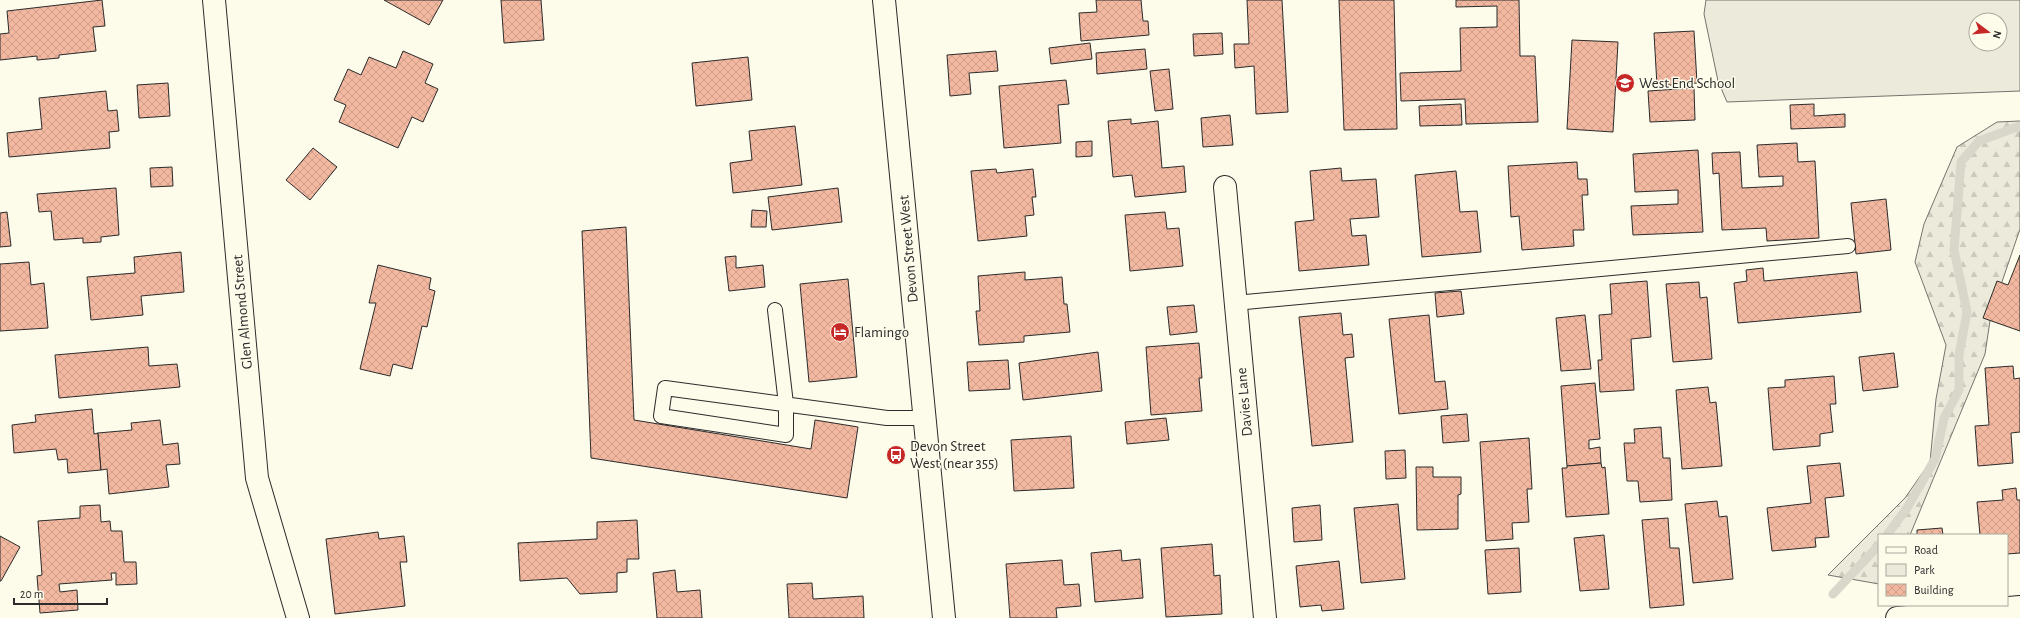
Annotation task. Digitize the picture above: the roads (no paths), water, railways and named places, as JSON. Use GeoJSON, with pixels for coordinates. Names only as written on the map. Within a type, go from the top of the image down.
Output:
{"type":"FeatureCollection","features":[{"type":"Feature","properties":{"kind":"street","name":"Glen Almond Street"},"geometry":{"type":"LineString","coordinates":[[214,0],[257,478],[298,618]]}},
{"type":"Feature","properties":{"kind":"street","name":"Devon Street West"},"geometry":{"type":"LineString","coordinates":[[884,0],[944,618]]}},
{"type":"Feature","properties":{"kind":"street","name":"Davies Lane"},"geometry":{"type":"LineString","coordinates":[[1225,187],[1265,618]]}},
{"type":"Feature","properties":{"kind":"street"},"geometry":{"type":"LineString","coordinates":[[1897,618],[2020,607]]}},
{"type":"Feature","properties":{"kind":"lane"},"geometry":{"type":"LineString","coordinates":[[1235,303],[1848,246]]}},
{"type":"Feature","properties":{"kind":"lane"},"geometry":{"type":"LineString","coordinates":[[775,310],[786,404],[786,435],[661,416],[665,388],[786,404],[887,418],[924,418]]}},
{"type":"Feature","properties":{"kind":"waterway"},"geometry":{"type":"LineString","coordinates":[[1888,534],[1907,508],[1935,459],[1944,418],[1959,390],[1959,355],[1967,312],[1954,250],[1961,162],[1979,141],[2020,126]]}},
{"type":"Feature","properties":{"kind":"waterway"},"geometry":{"type":"LineString","coordinates":[[1833,594],[1878,546]]}},
{"type":"Feature","properties":{"kind":"place","name":"West End School"},"geometry":{"type":"Point","coordinates":[1625,83]}},
{"type":"Feature","properties":{"kind":"place","name":"Flamingo"},"geometry":{"type":"Point","coordinates":[840,332]}},
{"type":"Feature","properties":{"kind":"place","name":"Devon Street West (near 355)"},"geometry":{"type":"Point","coordinates":[896,455]}}]}
